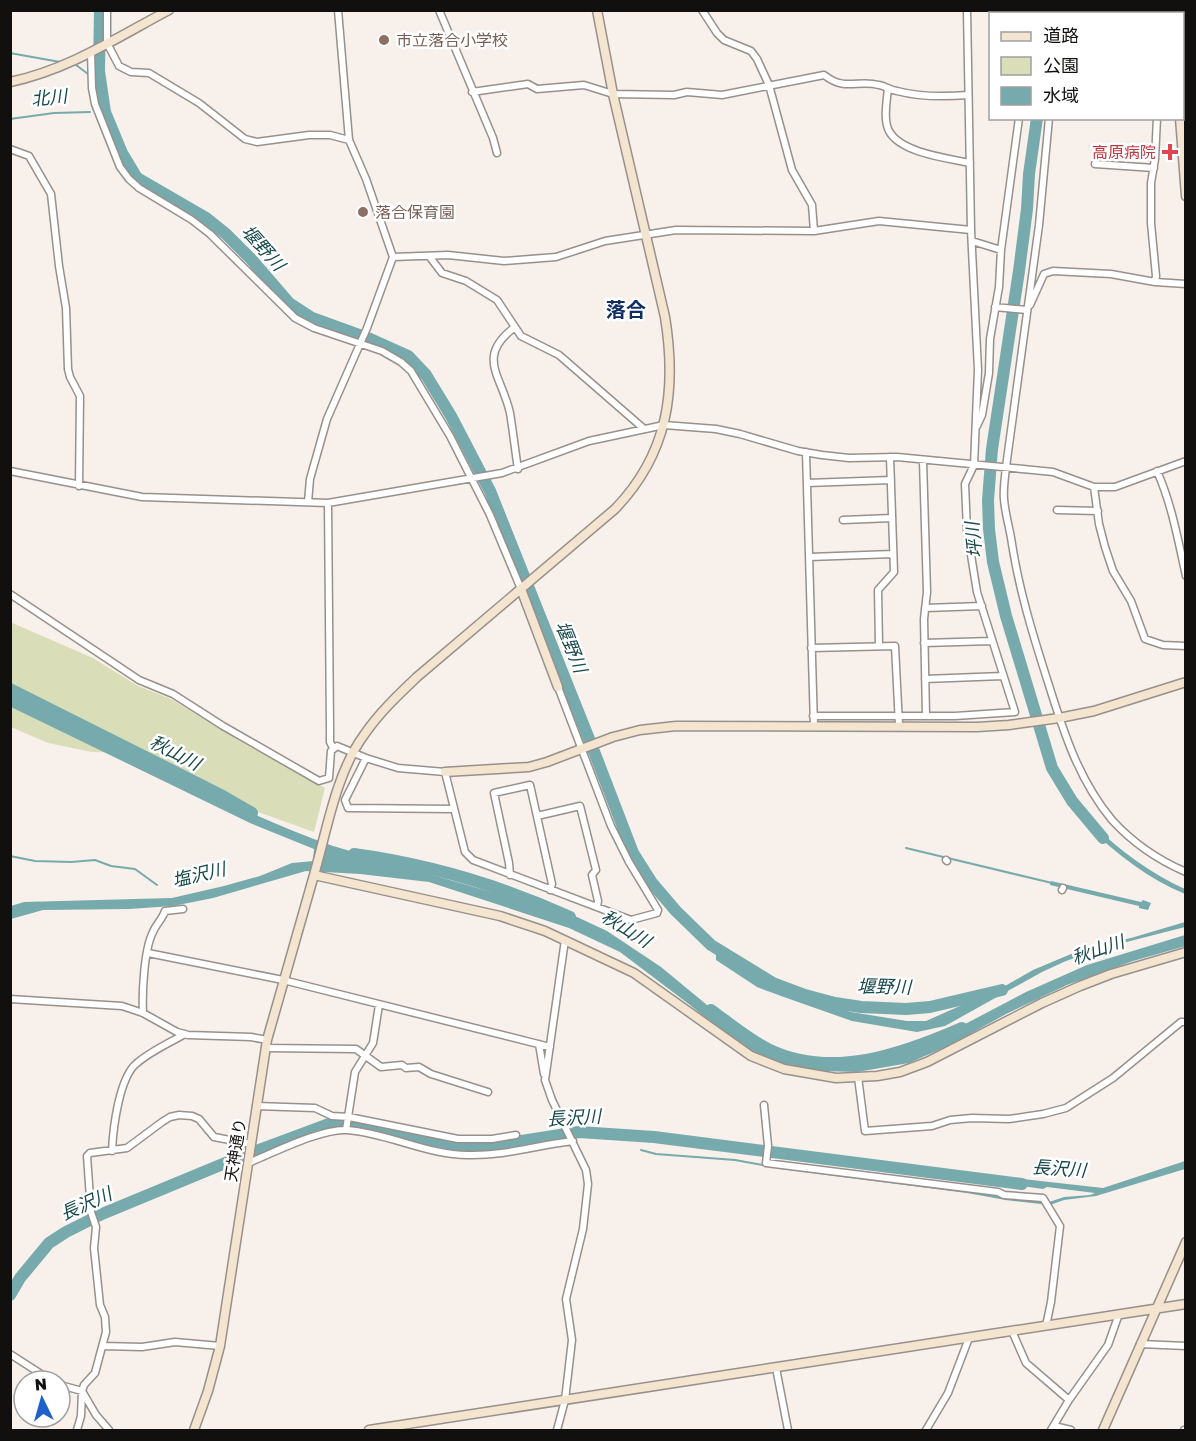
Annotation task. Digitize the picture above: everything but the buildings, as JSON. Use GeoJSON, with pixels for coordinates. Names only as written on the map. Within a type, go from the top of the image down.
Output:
{"type":"FeatureCollection","features":[{"type":"Feature","properties":{"kind":"street"},"geometry":{"type":"LineString","coordinates":[[107,10],[106,44],[119,66],[131,72],[149,74],[199,103],[245,139],[257,142],[309,135],[330,135],[350,140]]}},
{"type":"Feature","properties":{"kind":"street"},"geometry":{"type":"LineString","coordinates":[[10,82],[31,78],[63,66],[169,10]]}},
{"type":"Feature","properties":{"kind":"street"},"geometry":{"type":"LineString","coordinates":[[308,502],[310,479],[321,437],[367,328],[393,257],[366,178],[350,140],[338,10]]}},
{"type":"Feature","properties":{"kind":"street"},"geometry":{"type":"LineString","coordinates":[[439,10],[493,138],[497,153]]}},
{"type":"Feature","properties":{"kind":"street","name":"天神通り"},"geometry":{"type":"LineString","coordinates":[[194,1431],[220,1346],[266,1044],[338,789],[353,753],[363,735],[402,692],[621,502],[638,480],[652,455],[664,425],[671,388],[670,349],[613,94],[597,10]]}},
{"type":"Feature","properties":{"kind":"street"},"geometry":{"type":"LineString","coordinates":[[702,10],[724,40],[751,51],[769,85],[792,170],[812,205],[814,231]]}},
{"type":"Feature","properties":{"kind":"street"},"geometry":{"type":"LineString","coordinates":[[333,748],[337,746],[398,768],[445,772],[529,767],[613,737],[640,730],[676,726],[814,721],[898,715],[955,716],[1015,712],[977,592],[967,530],[965,484],[974,465],[978,370],[971,230],[967,10]]}},
{"type":"Feature","properties":{"kind":"street"},"geometry":{"type":"LineString","coordinates":[[92,51],[92,88],[95,104],[120,167],[129,179],[139,188],[192,220],[210,234],[295,318],[314,328],[382,351],[411,371],[450,436],[490,515],[583,748],[611,826],[629,862],[658,910],[657,914],[631,920],[473,860],[465,852],[445,772]]}},
{"type":"Feature","properties":{"kind":"street"},"geometry":{"type":"LineString","coordinates":[[472,92],[528,84],[537,88],[584,85],[613,94],[687,92],[722,95],[824,75],[832,81],[846,85],[878,84],[898,92],[942,97],[968,95]]}},
{"type":"Feature","properties":{"kind":"street"},"geometry":{"type":"LineString","coordinates":[[888,88],[888,129],[898,141],[904,146],[928,154],[970,163]]}},
{"type":"Feature","properties":{"kind":"street"},"geometry":{"type":"LineString","coordinates":[[975,429],[982,415],[989,373],[990,339],[998,307],[1001,250],[1019,120]]}},
{"type":"Feature","properties":{"kind":"street"},"geometry":{"type":"LineString","coordinates":[[1049,120],[1039,225],[1004,467],[1004,499],[1021,596],[1059,718],[1079,771],[1112,819],[1149,852],[1185,872]]}},
{"type":"Feature","properties":{"kind":"street"},"geometry":{"type":"LineString","coordinates":[[1155,282],[1150,183],[1154,168],[1157,120]]}},
{"type":"Feature","properties":{"kind":"street"},"geometry":{"type":"LineString","coordinates":[[1180,120],[1185,196]]}},
{"type":"Feature","properties":{"kind":"street"},"geometry":{"type":"LineString","coordinates":[[10,149],[29,156],[51,194],[58,266],[66,308],[68,369],[80,396],[79,486]]}},
{"type":"Feature","properties":{"kind":"street"},"geometry":{"type":"LineString","coordinates":[[1095,164],[1154,168]]}},
{"type":"Feature","properties":{"kind":"street"},"geometry":{"type":"LineString","coordinates":[[393,257],[476,257],[504,261],[556,257],[605,241],[683,230],[814,231],[879,221],[971,230]]}},
{"type":"Feature","properties":{"kind":"street"},"geometry":{"type":"LineString","coordinates":[[972,241],[1001,250]]}},
{"type":"Feature","properties":{"kind":"street"},"geometry":{"type":"LineString","coordinates":[[429,256],[442,273],[466,281],[497,300],[521,336],[559,355],[643,428]]}},
{"type":"Feature","properties":{"kind":"street"},"geometry":{"type":"LineString","coordinates":[[1025,310],[1044,274],[1053,271],[1112,274],[1155,282],[1185,284]]}},
{"type":"Feature","properties":{"kind":"street"},"geometry":{"type":"LineString","coordinates":[[998,307],[1025,310]]}},
{"type":"Feature","properties":{"kind":"street"},"geometry":{"type":"LineString","coordinates":[[515,327],[498,342],[493,354],[493,366],[509,411],[518,469]]}},
{"type":"Feature","properties":{"kind":"street"},"geometry":{"type":"LineString","coordinates":[[10,471],[142,497],[328,503],[488,477],[518,469],[589,441],[664,425],[732,432],[806,452],[849,458],[890,457],[1053,472],[1094,488],[1115,487],[1185,461]]}},
{"type":"Feature","properties":{"kind":"street"},"geometry":{"type":"LineString","coordinates":[[806,452],[814,721]]}},
{"type":"Feature","properties":{"kind":"street"},"geometry":{"type":"LineString","coordinates":[[879,645],[878,590],[894,572],[890,457]]}},
{"type":"Feature","properties":{"kind":"street"},"geometry":{"type":"LineString","coordinates":[[923,461],[927,592],[924,644],[927,716]]}},
{"type":"Feature","properties":{"kind":"street"},"geometry":{"type":"LineString","coordinates":[[1157,471],[1168,495],[1175,519],[1185,576]]}},
{"type":"Feature","properties":{"kind":"street"},"geometry":{"type":"LineString","coordinates":[[807,483],[891,480]]}},
{"type":"Feature","properties":{"kind":"street"},"geometry":{"type":"LineString","coordinates":[[1094,488],[1105,547],[1113,571],[1131,601],[1145,639],[1163,645],[1185,646]]}},
{"type":"Feature","properties":{"kind":"street"},"geometry":{"type":"LineString","coordinates":[[10,594],[139,680],[172,694],[319,781],[329,778],[333,748],[330,742],[328,503]]}},
{"type":"Feature","properties":{"kind":"street"},"geometry":{"type":"LineString","coordinates":[[1057,510],[1098,511]]}},
{"type":"Feature","properties":{"kind":"street"},"geometry":{"type":"LineString","coordinates":[[843,520],[892,518]]}},
{"type":"Feature","properties":{"kind":"street"},"geometry":{"type":"LineString","coordinates":[[809,556],[893,554]]}},
{"type":"Feature","properties":{"kind":"street"},"geometry":{"type":"LineString","coordinates":[[925,608],[982,606]]}},
{"type":"Feature","properties":{"kind":"street"},"geometry":{"type":"LineString","coordinates":[[924,644],[993,641]]}},
{"type":"Feature","properties":{"kind":"street"},"geometry":{"type":"LineString","coordinates":[[811,648],[895,646],[899,725]]}},
{"type":"Feature","properties":{"kind":"street"},"geometry":{"type":"LineString","coordinates":[[926,679],[1003,676]]}},
{"type":"Feature","properties":{"kind":"street"},"geometry":{"type":"LineString","coordinates":[[814,721],[977,727],[1029,723],[1094,711],[1185,682]]}},
{"type":"Feature","properties":{"kind":"street"},"geometry":{"type":"LineString","coordinates":[[366,758],[345,800],[348,807],[454,809]]}},
{"type":"Feature","properties":{"kind":"street"},"geometry":{"type":"LineString","coordinates":[[510,875],[494,793],[530,785],[552,884],[550,890]]}},
{"type":"Feature","properties":{"kind":"street"},"geometry":{"type":"LineString","coordinates":[[537,816],[580,806],[597,870],[592,875],[598,901],[597,907]]}},
{"type":"Feature","properties":{"kind":"street"},"geometry":{"type":"LineString","coordinates":[[314,875],[500,916],[545,931],[634,973],[750,1056],[784,1069],[836,1078],[900,1072],[927,1062],[1080,986],[1185,952]]}},
{"type":"Feature","properties":{"kind":"street"},"geometry":{"type":"LineString","coordinates":[[143,1012],[143,984],[152,933],[163,918],[165,911],[183,909]]}},
{"type":"Feature","properties":{"kind":"street"},"geometry":{"type":"LineString","coordinates":[[545,1080],[565,940]]}},
{"type":"Feature","properties":{"kind":"street"},"geometry":{"type":"LineString","coordinates":[[148,953],[283,980],[550,1047]]}},
{"type":"Feature","properties":{"kind":"street"},"geometry":{"type":"LineString","coordinates":[[10,999],[122,1006],[143,1012],[185,1034],[250,1037],[266,1044],[356,1049],[381,1067],[402,1065],[405,1068],[419,1067],[430,1074],[488,1092]]}},
{"type":"Feature","properties":{"kind":"street"},"geometry":{"type":"LineString","coordinates":[[346,1129],[355,1072],[373,1043],[379,1005]]}},
{"type":"Feature","properties":{"kind":"street"},"geometry":{"type":"LineString","coordinates":[[858,1077],[865,1131],[932,1126],[950,1120],[1009,1119],[1043,1114],[1076,1103],[1113,1078],[1181,1022],[1185,1022]]}},
{"type":"Feature","properties":{"kind":"street"},"geometry":{"type":"LineString","coordinates":[[112,1151],[114,1126],[128,1072],[136,1063],[185,1034]]}},
{"type":"Feature","properties":{"kind":"street"},"geometry":{"type":"LineString","coordinates":[[538,1044],[545,1080],[552,1100],[586,1170],[588,1184],[583,1229],[566,1299],[572,1340],[565,1400],[557,1431]]}},
{"type":"Feature","properties":{"kind":"street"},"geometry":{"type":"LineString","coordinates":[[764,1105],[768,1146],[766,1163],[1043,1198],[1060,1226],[1046,1326]]}},
{"type":"Feature","properties":{"kind":"street"},"geometry":{"type":"LineString","coordinates":[[256,1106],[315,1108],[332,1116],[349,1117],[458,1139],[482,1140],[516,1136]]}},
{"type":"Feature","properties":{"kind":"street"},"geometry":{"type":"LineString","coordinates":[[77,1431],[81,1416],[82,1391],[84,1385],[95,1373],[106,1332],[105,1317],[99,1305],[94,1248],[95,1223],[91,1212],[87,1156],[90,1153],[127,1149],[162,1122],[179,1115],[199,1119],[214,1137],[250,1146]]}},
{"type":"Feature","properties":{"kind":"street"},"geometry":{"type":"LineString","coordinates":[[248,1162],[320,1134],[346,1129],[396,1139],[449,1154],[467,1155],[489,1155],[573,1141]]}},
{"type":"Feature","properties":{"kind":"street"},"geometry":{"type":"LineString","coordinates":[[1103,1431],[1185,1242]]}},
{"type":"Feature","properties":{"kind":"street"},"geometry":{"type":"LineString","coordinates":[[369,1431],[1185,1304]]}},
{"type":"Feature","properties":{"kind":"street"},"geometry":{"type":"LineString","coordinates":[[1071,1431],[1052,1428],[1108,1345],[1119,1314]]}},
{"type":"Feature","properties":{"kind":"street"},"geometry":{"type":"LineString","coordinates":[[1012,1331],[1026,1363],[1069,1400]]}},
{"type":"Feature","properties":{"kind":"street"},"geometry":{"type":"LineString","coordinates":[[926,1431],[948,1393],[969,1338]]}},
{"type":"Feature","properties":{"kind":"street"},"geometry":{"type":"LineString","coordinates":[[103,1346],[142,1347],[175,1342],[220,1346]]}},
{"type":"Feature","properties":{"kind":"street"},"geometry":{"type":"LineString","coordinates":[[1140,1344],[1185,1346]]}},
{"type":"Feature","properties":{"kind":"street"},"geometry":{"type":"LineString","coordinates":[[10,1354],[33,1369]]}},
{"type":"Feature","properties":{"kind":"street"},"geometry":{"type":"LineString","coordinates":[[776,1368],[788,1431]]}},
{"type":"Feature","properties":{"kind":"street"},"geometry":{"type":"LineString","coordinates":[[72,1388],[82,1391],[96,1415],[109,1431]]}},
{"type":"Feature","properties":{"kind":"green space"},"geometry":{"type":"Polygon","coordinates":[[[10,622],[93,658],[138,686],[171,699],[243,743],[325,788],[314,832],[258,812],[144,753],[92,752],[48,743],[11,727],[10,622]]]}},
{"type":"Feature","properties":{"kind":"water"},"geometry":{"type":"Polygon","coordinates":[[[11,693],[210,794],[292,830],[333,846],[577,917],[607,931],[661,967],[753,1043],[788,1060],[856,1065],[912,1052],[1026,992],[1087,965],[1185,935],[1186,946],[1133,961],[1067,985],[1006,1014],[952,1044],[909,1063],[857,1072],[818,1071],[788,1067],[752,1051],[729,1037],[620,952],[569,928],[429,882],[360,874],[306,871],[213,898],[173,906],[43,910],[11,919],[11,906],[24,902],[172,898],[224,886],[260,876],[292,863],[313,861],[314,849],[250,823],[11,707],[11,693]]]}},
{"type":"Feature","properties":{"kind":"water"},"geometry":{"type":"Polygon","coordinates":[[[1094,826],[1137,861],[1185,889],[1185,894],[1146,874],[1123,857],[1089,828],[1094,826]]]}},
{"type":"Feature","properties":{"kind":"water"},"geometry":{"type":"Polygon","coordinates":[[[1051,881],[1151,903],[1148,910],[1050,885],[1051,881]]]}},
{"type":"Feature","properties":{"kind":"water"},"geometry":{"type":"Polygon","coordinates":[[[1185,922],[1185,927],[1103,948],[1066,961],[945,1026],[917,1032],[852,1021],[781,996],[757,987],[716,960],[716,950],[780,988],[851,1012],[907,1021],[926,1021],[1083,949],[1185,922]]]}},
{"type":"Feature","properties":{"kind":"water"},"geometry":{"type":"Polygon","coordinates":[[[1185,1161],[1185,1169],[1096,1196],[1064,1200],[1050,1205],[1005,1200],[1005,1198],[1049,1202],[1064,1197],[1095,1193],[1007,1184],[1007,1180],[1023,1179],[1103,1188],[1185,1161]]]}},
{"type":"Feature","properties":{"kind":"waterway","name":"堰野川"},"geometry":{"type":"LineString","coordinates":[[100,10],[99,71],[105,112],[122,153],[137,178],[206,218],[226,234],[289,303],[312,318],[370,339],[408,356],[426,375],[451,416],[490,491],[633,853],[652,883],[676,911],[711,945],[773,983],[835,1003],[906,1009],[930,1007],[1002,990]]}},
{"type":"Feature","properties":{"kind":"waterway"},"geometry":{"type":"LineString","coordinates":[[10,53],[60,62]]}},
{"type":"Feature","properties":{"kind":"waterway"},"geometry":{"type":"LineString","coordinates":[[76,65],[88,74]]}},
{"type":"Feature","properties":{"kind":"waterway","name":"堰野川"},"geometry":{"type":"LineString","coordinates":[[97,86],[101,90]]}},
{"type":"Feature","properties":{"kind":"waterway","name":"北川"},"geometry":{"type":"LineString","coordinates":[[10,119],[54,113],[90,112]]}},
{"type":"Feature","properties":{"kind":"waterway","name":"坪川"},"geometry":{"type":"LineString","coordinates":[[1037,120],[1019,271],[992,449],[988,500],[989,529],[993,562],[1006,616],[1052,768],[1072,801],[1103,838]]}},
{"type":"Feature","properties":{"kind":"waterway","name":"秋山川"},"geometry":{"type":"LineString","coordinates":[[10,689],[219,794],[252,813]]}},
{"type":"Feature","properties":{"kind":"waterway"},"geometry":{"type":"LineString","coordinates":[[906,848],[1052,883]]}},
{"type":"Feature","properties":{"kind":"waterway","name":"秋山川"},"geometry":{"type":"LineString","coordinates":[[354,854],[409,864],[464,878],[518,895],[570,917]]}},
{"type":"Feature","properties":{"kind":"waterway"},"geometry":{"type":"LineString","coordinates":[[10,856],[35,861],[95,860],[111,866],[135,869],[157,885]]}},
{"type":"Feature","properties":{"kind":"waterway","name":"秋山川"},"geometry":{"type":"LineString","coordinates":[[711,1010],[768,1049],[792,1058],[817,1062],[842,1063],[866,1060],[915,1047],[962,1028]]}},
{"type":"Feature","properties":{"kind":"waterway","name":"長沢川"},"geometry":{"type":"LineString","coordinates":[[10,1295],[20,1278],[49,1243],[66,1232],[102,1214],[235,1159],[334,1122],[356,1124],[465,1147],[495,1145],[579,1132],[654,1137],[1022,1184]]}},
{"type":"Feature","properties":{"kind":"waterway"},"geometry":{"type":"LineString","coordinates":[[641,1150],[656,1154],[735,1160],[774,1167]]}},
{"type":"Feature","properties":{"kind":"waterway"},"geometry":{"type":"LineString","coordinates":[[780,1168],[1006,1199]]}},
{"type":"Feature","properties":{"kind":"place","name":"市立落合小学校"},"geometry":{"type":"Point","coordinates":[384,40]}},
{"type":"Feature","properties":{"kind":"place","name":"高原病院"},"geometry":{"type":"Point","coordinates":[1170,152]}},
{"type":"Feature","properties":{"kind":"place","name":"落合保育園"},"geometry":{"type":"Point","coordinates":[363,212]}},
{"type":"Feature","properties":{"kind":"district","name":"落合"},"geometry":{"type":"Point","coordinates":[626,310]}},
{"type":"Feature","properties":{"kind":"water label","name":"塩沢川"},"geometry":{"type":"Point","coordinates":[199,875]}}]}
